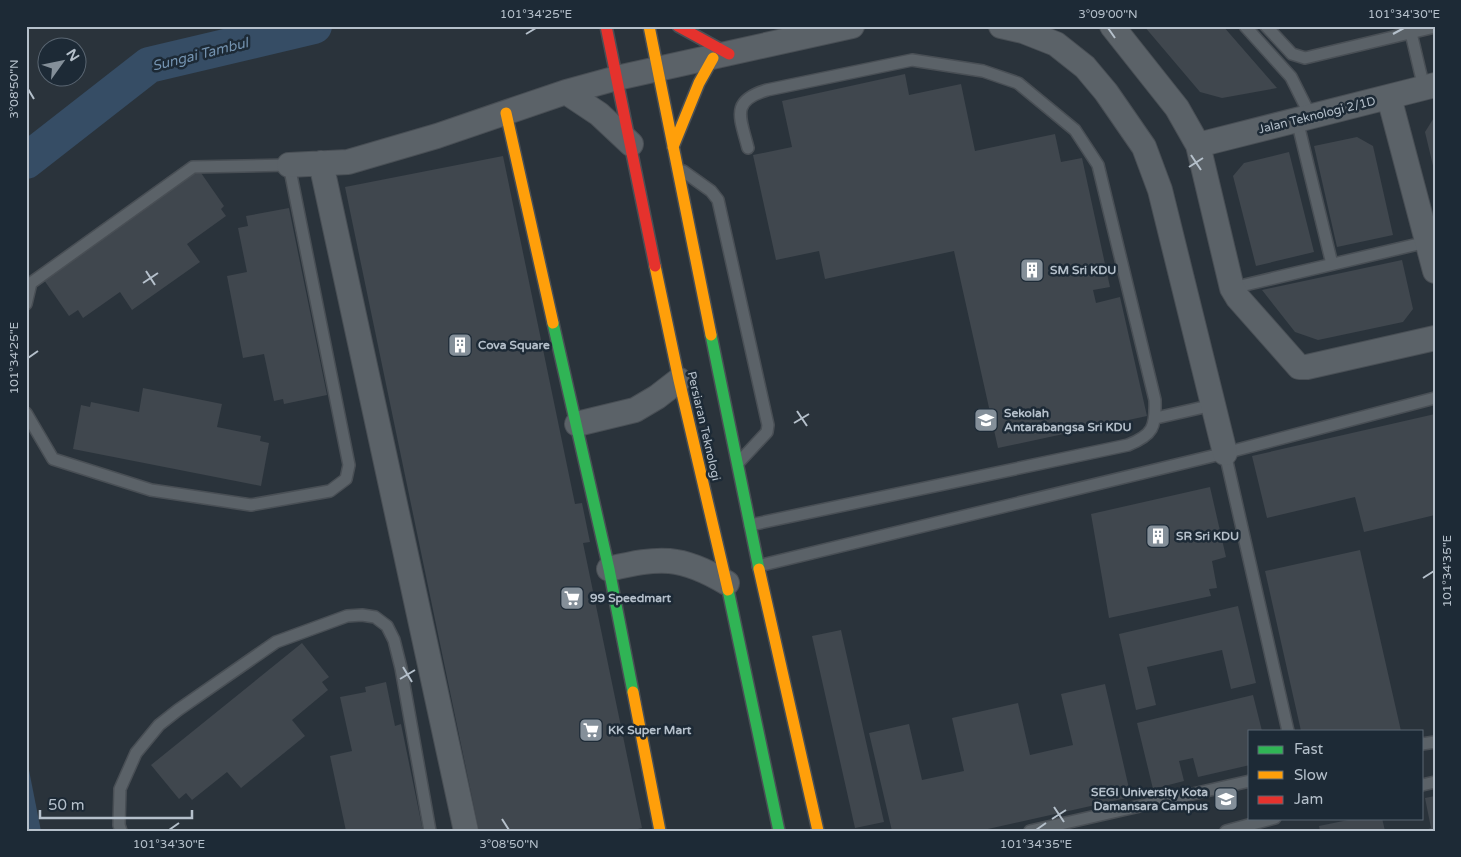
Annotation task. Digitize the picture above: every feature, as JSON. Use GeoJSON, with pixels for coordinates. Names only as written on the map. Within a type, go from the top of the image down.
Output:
{"type":"FeatureCollection","features":[{"type":"Feature","properties":{"kind":"street","name":"Persiaran Teknologi"},"geometry":{"type":"LineString","coordinates":[[606,26],[632,144],[679,380],[727,583],[779,831]]}},
{"type":"Feature","properties":{"kind":"street","name":"Persiaran Teknologi"},"geometry":{"type":"LineString","coordinates":[[649,26],[758,566],[818,831]]}},
{"type":"Feature","properties":{"kind":"street"},"geometry":{"type":"LineString","coordinates":[[678,26],[721,56]]}},
{"type":"Feature","properties":{"kind":"street"},"geometry":{"type":"LineString","coordinates":[[289,165],[348,162],[437,136],[566,92],[617,78],[852,26]]}},
{"type":"Feature","properties":{"kind":"street"},"geometry":{"type":"LineString","coordinates":[[1002,26],[1023,31],[1056,44],[1085,67],[1112,100],[1144,147],[1160,190],[1225,453]]}},
{"type":"Feature","properties":{"kind":"street"},"geometry":{"type":"LineString","coordinates":[[1112,26],[1177,108],[1198,145],[1232,288],[1238,298],[1299,367],[1307,367],[1435,338]]}},
{"type":"Feature","properties":{"kind":"street"},"geometry":{"type":"LineString","coordinates":[[673,147],[699,83],[721,56]]}},
{"type":"Feature","properties":{"kind":"street","name":"Jalan Teknologi 2/1D"},"geometry":{"type":"LineString","coordinates":[[1198,145],[1429,86]]}},
{"type":"Feature","properties":{"kind":"street"},"geometry":{"type":"LineString","coordinates":[[566,92],[599,114],[632,144]]}},
{"type":"Feature","properties":{"kind":"street"},"geometry":{"type":"LineString","coordinates":[[1389,97],[1431,240],[1435,271]]}},
{"type":"Feature","properties":{"kind":"street"},"geometry":{"type":"LineString","coordinates":[[506,113],[609,569],[660,831]]}},
{"type":"Feature","properties":{"kind":"street"},"geometry":{"type":"LineString","coordinates":[[321,163],[466,831]]}},
{"type":"Feature","properties":{"kind":"street"},"geometry":{"type":"LineString","coordinates":[[576,424],[635,410],[679,380]]}},
{"type":"Feature","properties":{"kind":"street"},"geometry":{"type":"LineString","coordinates":[[609,569],[636,563],[667,560],[690,564],[727,583]]}},
{"type":"Feature","properties":{"kind":"lane"},"geometry":{"type":"LineString","coordinates":[[1245,26],[1291,77],[1304,118],[1332,264]]}},
{"type":"Feature","properties":{"kind":"lane"},"geometry":{"type":"LineString","coordinates":[[1266,26],[1292,54],[1305,58],[1435,28]]}},
{"type":"Feature","properties":{"kind":"lane"},"geometry":{"type":"LineString","coordinates":[[1411,33],[1429,86]]}},
{"type":"Feature","properties":{"kind":"lane"},"geometry":{"type":"LineString","coordinates":[[748,148],[740,120],[740,110],[747,98],[767,90],[912,60],[984,71],[1018,83],[1076,130],[1098,165],[1155,400],[1156,418],[1153,429],[1142,440],[1128,445],[750,525]]}},
{"type":"Feature","properties":{"kind":"lane"},"geometry":{"type":"LineString","coordinates":[[26,304],[31,283],[193,167],[289,165],[349,465],[346,479],[330,491],[251,505],[151,490],[53,459],[26,413]]}},
{"type":"Feature","properties":{"kind":"lane"},"geometry":{"type":"LineString","coordinates":[[677,167],[711,191],[718,200],[768,425],[767,432],[737,464]]}},
{"type":"Feature","properties":{"kind":"lane"},"geometry":{"type":"LineString","coordinates":[[1232,288],[1431,240]]}},
{"type":"Feature","properties":{"kind":"lane"},"geometry":{"type":"LineString","coordinates":[[758,566],[1225,453],[1435,398]]}},
{"type":"Feature","properties":{"kind":"lane"},"geometry":{"type":"LineString","coordinates":[[1156,418],[1213,405]]}},
{"type":"Feature","properties":{"kind":"lane"},"geometry":{"type":"LineString","coordinates":[[1225,453],[1288,730]]}},
{"type":"Feature","properties":{"kind":"lane"},"geometry":{"type":"LineString","coordinates":[[121,831],[119,826],[120,788],[136,752],[159,725],[276,642],[347,616],[362,614],[375,617],[387,626],[394,640],[401,668],[430,831]]}},
{"type":"Feature","properties":{"kind":"lane"},"geometry":{"type":"LineString","coordinates":[[1030,831],[1248,781]]}},
{"type":"Feature","properties":{"kind":"lane"},"geometry":{"type":"LineString","coordinates":[[1226,831],[1267,820]]}},
{"type":"Feature","properties":{"kind":"water"},"geometry":{"type":"Polygon","coordinates":[[[26,755],[41,831],[26,831],[26,755]]]}},
{"type":"Feature","properties":{"kind":"building"},"geometry":{"type":"Polygon","coordinates":[[[1144,26],[1223,26],[1277,88],[1222,98],[1200,92],[1144,26]]]}},
{"type":"Feature","properties":{"kind":"building","name":"SM Sri KDU"},"geometry":{"type":"Polygon","coordinates":[[[905,74],[909,95],[961,84],[975,151],[1055,134],[1061,162],[1082,158],[1110,287],[1093,290],[1096,303],[1120,297],[1147,416],[998,448],[954,251],[825,279],[819,251],[776,260],[753,155],[792,147],[782,101],[905,74]]]}},
{"type":"Feature","properties":{"kind":"building"},"geometry":{"type":"Polygon","coordinates":[[[1435,116],[1435,170],[1434,170],[1425,132],[1435,116]]]}},
{"type":"Feature","properties":{"kind":"building"},"geometry":{"type":"Polygon","coordinates":[[[1357,137],[1373,146],[1393,235],[1337,247],[1314,146],[1357,137]]]}},
{"type":"Feature","properties":{"kind":"building"},"geometry":{"type":"Polygon","coordinates":[[[1289,152],[1314,252],[1256,266],[1233,176],[1244,163],[1289,152]]]}},
{"type":"Feature","properties":{"kind":"building","name":"Cova Square"},"geometry":{"type":"Polygon","coordinates":[[[503,156],[575,504],[582,503],[590,542],[583,543],[642,828],[630,831],[479,831],[345,187],[503,156]]]}},
{"type":"Feature","properties":{"kind":"building"},"geometry":{"type":"Polygon","coordinates":[[[199,170],[224,206],[221,209],[226,216],[187,244],[200,262],[132,310],[120,292],[83,318],[78,310],[69,316],[44,280],[199,170]]]}},
{"type":"Feature","properties":{"kind":"building"},"geometry":{"type":"Polygon","coordinates":[[[289,208],[327,395],[284,404],[283,399],[274,401],[264,354],[243,358],[227,276],[247,272],[238,228],[248,226],[246,216],[289,208]]]}},
{"type":"Feature","properties":{"kind":"building"},"geometry":{"type":"Polygon","coordinates":[[[1402,260],[1413,309],[1403,322],[1318,340],[1295,332],[1262,290],[1402,260]]]}},
{"type":"Feature","properties":{"kind":"building"},"geometry":{"type":"Polygon","coordinates":[[[143,388],[222,404],[217,427],[261,436],[260,441],[269,443],[261,486],[73,449],[81,405],[90,407],[91,402],[139,412],[143,388]]]}},
{"type":"Feature","properties":{"kind":"building"},"geometry":{"type":"Polygon","coordinates":[[[1435,414],[1435,515],[1364,532],[1355,497],[1267,518],[1252,456],[1435,414]]]}},
{"type":"Feature","properties":{"kind":"building","name":"SR Sri KDU"},"geometry":{"type":"Polygon","coordinates":[[[1210,487],[1226,557],[1212,561],[1217,588],[1209,589],[1211,596],[1109,618],[1091,514],[1210,487]]]}},
{"type":"Feature","properties":{"kind":"building"},"geometry":{"type":"Polygon","coordinates":[[[1360,550],[1401,730],[1301,730],[1265,571],[1360,550]]]}},
{"type":"Feature","properties":{"kind":"building"},"geometry":{"type":"Polygon","coordinates":[[[1238,606],[1256,683],[1231,689],[1222,650],[1147,667],[1156,705],[1136,710],[1119,634],[1238,606]]]}},
{"type":"Feature","properties":{"kind":"building"},"geometry":{"type":"Polygon","coordinates":[[[841,630],[884,822],[855,828],[812,636],[841,630]]]}},
{"type":"Feature","properties":{"kind":"building"},"geometry":{"type":"Polygon","coordinates":[[[302,643],[329,677],[322,682],[328,690],[292,720],[305,736],[241,788],[227,772],[192,800],[186,793],[179,799],[151,765],[302,643]]]}},
{"type":"Feature","properties":{"kind":"building"},"geometry":{"type":"Polygon","coordinates":[[[386,682],[395,726],[401,724],[423,831],[346,831],[330,756],[352,751],[340,697],[366,692],[365,687],[386,682]]]}},
{"type":"Feature","properties":{"kind":"building"},"geometry":{"type":"Polygon","coordinates":[[[1105,684],[1131,797],[979,831],[892,831],[869,733],[909,724],[922,780],[964,771],[952,718],[1018,703],[1030,755],[1073,745],[1061,694],[1105,684]]]}},
{"type":"Feature","properties":{"kind":"building"},"geometry":{"type":"Polygon","coordinates":[[[1253,695],[1262,730],[1248,730],[1248,765],[1198,777],[1193,758],[1179,761],[1184,781],[1153,789],[1137,723],[1253,695]]]}},
{"type":"Feature","properties":{"kind":"building"},"geometry":{"type":"Polygon","coordinates":[[[1435,796],[1435,831],[1423,831],[1431,828],[1425,798],[1435,796]]]}},
{"type":"Feature","properties":{"kind":"building"},"geometry":{"type":"Polygon","coordinates":[[[1348,820],[1382,820],[1385,831],[1320,831],[1319,826],[1348,820]]]}},
{"type":"Feature","properties":{"kind":"waterway","name":"Sungai Tambul"},"geometry":{"type":"LineString","coordinates":[[26,161],[149,65],[314,26]]}},
{"type":"Feature","properties":{"kind":"traffic: fast"},"geometry":{"type":"LineString","coordinates":[[553,323],[609,569],[633,692]]}},
{"type":"Feature","properties":{"kind":"traffic: fast"},"geometry":{"type":"LineString","coordinates":[[711,335],[759,569]]}},
{"type":"Feature","properties":{"kind":"traffic: fast"},"geometry":{"type":"LineString","coordinates":[[728,590],[779,831]]}},
{"type":"Feature","properties":{"kind":"traffic: slow"},"geometry":{"type":"LineString","coordinates":[[649,26],[711,335]]}},
{"type":"Feature","properties":{"kind":"traffic: slow"},"geometry":{"type":"LineString","coordinates":[[673,147],[699,83],[713,58]]}},
{"type":"Feature","properties":{"kind":"traffic: slow"},"geometry":{"type":"LineString","coordinates":[[506,113],[553,323]]}},
{"type":"Feature","properties":{"kind":"traffic: slow"},"geometry":{"type":"LineString","coordinates":[[655,266],[679,380],[728,590]]}},
{"type":"Feature","properties":{"kind":"traffic: slow"},"geometry":{"type":"LineString","coordinates":[[759,569],[818,831]]}},
{"type":"Feature","properties":{"kind":"traffic: slow"},"geometry":{"type":"LineString","coordinates":[[633,692],[660,831]]}},
{"type":"Feature","properties":{"kind":"traffic: jam"},"geometry":{"type":"LineString","coordinates":[[606,26],[655,266]]}},
{"type":"Feature","properties":{"kind":"traffic: jam"},"geometry":{"type":"LineString","coordinates":[[678,26],[729,54]]}},
{"type":"Feature","properties":{"kind":"place","name":"SM Sri KDU"},"geometry":{"type":"Point","coordinates":[1032,270]}},
{"type":"Feature","properties":{"kind":"place","name":"Cova Square"},"geometry":{"type":"Point","coordinates":[460,345]}},
{"type":"Feature","properties":{"kind":"place","name":"Sekolah Antarabangsa Sri KDU"},"geometry":{"type":"Point","coordinates":[986,420]}},
{"type":"Feature","properties":{"kind":"place","name":"SR Sri KDU"},"geometry":{"type":"Point","coordinates":[1158,536]}},
{"type":"Feature","properties":{"kind":"place","name":"99 Speedmart"},"geometry":{"type":"Point","coordinates":[572,598]}},
{"type":"Feature","properties":{"kind":"place","name":"KK Super Mart"},"geometry":{"type":"Point","coordinates":[591,730]}},
{"type":"Feature","properties":{"kind":"place","name":"SEGI University Kota Damansara Campus"},"geometry":{"type":"Point","coordinates":[1226,799]}}]}
